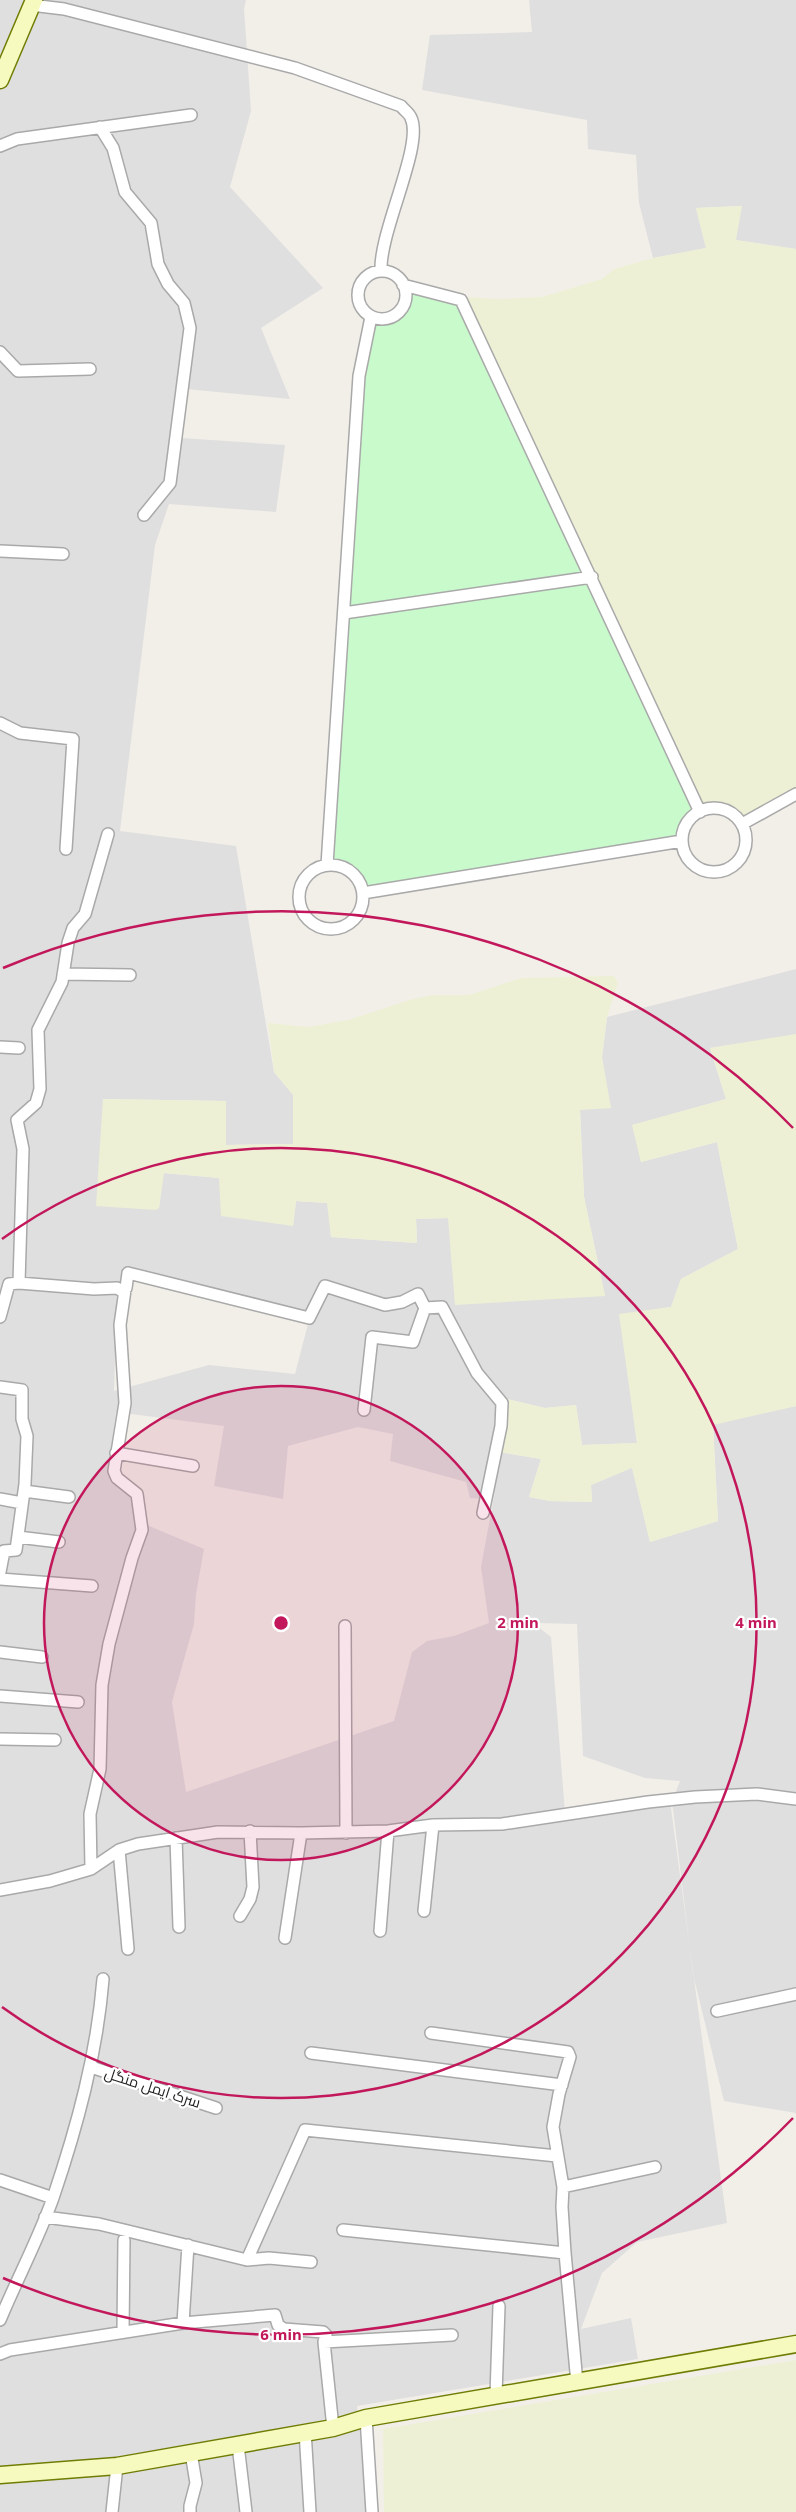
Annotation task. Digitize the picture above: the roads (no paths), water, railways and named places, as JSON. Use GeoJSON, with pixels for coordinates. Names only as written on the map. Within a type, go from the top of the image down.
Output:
{"type":"FeatureCollection","features":[{"type":"Feature","properties":{"kind":"street"},"geometry":{"type":"LineString","coordinates":[[0,80],[33,3],[64,9],[295,68],[401,106],[411,117],[414,138],[383,246],[381,271]]}},
{"type":"Feature","properties":{"kind":"street"},"geometry":{"type":"LineString","coordinates":[[0,146],[16,140],[191,115]]}},
{"type":"Feature","properties":{"kind":"street"},"geometry":{"type":"LineString","coordinates":[[100,127],[113,148],[125,192],[151,223],[158,264],[168,284],[184,303],[190,328],[170,483],[144,515]]}},
{"type":"Feature","properties":{"kind":"street"},"geometry":{"type":"LineString","coordinates":[[404,285],[405,300],[398,313],[390,318],[372,317],[364,312],[357,295],[359,286],[364,278],[381,271],[398,278],[404,285],[461,300],[592,577],[700,812]]}},
{"type":"Feature","properties":{"kind":"street"},"geometry":{"type":"LineString","coordinates":[[327,865],[359,376],[372,317]]}},
{"type":"Feature","properties":{"kind":"street"},"geometry":{"type":"LineString","coordinates":[[0,352],[18,371],[90,369]]}},
{"type":"Feature","properties":{"kind":"street"},"geometry":{"type":"LineString","coordinates":[[0,551],[63,554]]}},
{"type":"Feature","properties":{"kind":"street"},"geometry":{"type":"LineString","coordinates":[[344,613],[592,577]]}},
{"type":"Feature","properties":{"kind":"street"},"geometry":{"type":"LineString","coordinates":[[0,723],[20,733],[72,739],[66,849]]}},
{"type":"Feature","properties":{"kind":"street"},"geometry":{"type":"LineString","coordinates":[[742,824],[796,794]]}},
{"type":"Feature","properties":{"kind":"street"},"geometry":{"type":"LineString","coordinates":[[711,808],[723,809],[734,814],[742,824],[746,836],[746,849],[740,860],[730,869],[717,872],[704,871],[693,864],[685,854],[682,841],[687,824],[700,812],[711,808]]}},
{"type":"Feature","properties":{"kind":"street"},"geometry":{"type":"LineString","coordinates":[[19,1283],[23,1149],[17,1120],[36,1103],[40,1089],[38,1030],[56,997],[64,974],[68,943],[73,928],[85,914],[108,834]]}},
{"type":"Feature","properties":{"kind":"street"},"geometry":{"type":"LineString","coordinates":[[363,893],[682,841]]}},
{"type":"Feature","properties":{"kind":"street"},"geometry":{"type":"LineString","coordinates":[[327,865],[340,866],[351,872],[359,882],[363,893],[362,906],[356,917],[346,925],[334,929],[322,928],[310,922],[300,907],[300,888],[305,877],[315,869],[327,865]]}},
{"type":"Feature","properties":{"kind":"street"},"geometry":{"type":"LineString","coordinates":[[64,974],[130,975]]}},
{"type":"Feature","properties":{"kind":"street"},"geometry":{"type":"LineString","coordinates":[[0,1047],[19,1048]]}},
{"type":"Feature","properties":{"kind":"street"},"geometry":{"type":"LineString","coordinates":[[91,1869],[90,1814],[100,1769],[102,1685],[109,1644],[132,1558],[142,1530],[137,1494],[117,1478],[114,1471],[125,1403],[120,1324],[128,1272],[309,1318],[325,1286],[385,1305],[402,1302],[418,1294],[425,1308],[413,1342],[372,1336],[364,1410]]}},
{"type":"Feature","properties":{"kind":"street"},"geometry":{"type":"LineString","coordinates":[[0,1317],[9,1284],[19,1283],[94,1289],[117,1288],[125,1290]]}},
{"type":"Feature","properties":{"kind":"street"},"geometry":{"type":"LineString","coordinates":[[425,1308],[442,1307],[477,1374],[502,1403],[501,1426],[483,1514]]}},
{"type":"Feature","properties":{"kind":"street"},"geometry":{"type":"LineString","coordinates":[[0,1387],[22,1390],[22,1419],[27,1436],[24,1491],[16,1550],[4,1551],[0,1572]]}},
{"type":"Feature","properties":{"kind":"street"},"geometry":{"type":"LineString","coordinates":[[116,1453],[193,1466]]}},
{"type":"Feature","properties":{"kind":"street"},"geometry":{"type":"LineString","coordinates":[[24,1491],[69,1497]]}},
{"type":"Feature","properties":{"kind":"street"},"geometry":{"type":"LineString","coordinates":[[0,1499],[22,1503]]}},
{"type":"Feature","properties":{"kind":"street"},"geometry":{"type":"LineString","coordinates":[[18,1537],[60,1542]]}},
{"type":"Feature","properties":{"kind":"street"},"geometry":{"type":"LineString","coordinates":[[0,1579],[92,1586]]}},
{"type":"Feature","properties":{"kind":"street"},"geometry":{"type":"LineString","coordinates":[[345,1626],[346,1833]]}},
{"type":"Feature","properties":{"kind":"street"},"geometry":{"type":"LineString","coordinates":[[0,1652],[42,1657]]}},
{"type":"Feature","properties":{"kind":"street"},"geometry":{"type":"LineString","coordinates":[[0,1696],[78,1702]]}},
{"type":"Feature","properties":{"kind":"street"},"geometry":{"type":"LineString","coordinates":[[0,1739],[55,1740]]}},
{"type":"Feature","properties":{"kind":"street"},"geometry":{"type":"LineString","coordinates":[[0,1890],[50,1881],[91,1869],[119,1850],[138,1844],[218,1832],[346,1833],[433,1825],[502,1824],[648,1802],[695,1797],[757,1794],[796,1799]]}},
{"type":"Feature","properties":{"kind":"street"},"geometry":{"type":"LineString","coordinates":[[424,1911],[433,1825]]}},
{"type":"Feature","properties":{"kind":"street"},"geometry":{"type":"LineString","coordinates":[[380,1931],[388,1830]]}},
{"type":"Feature","properties":{"kind":"street"},"geometry":{"type":"LineString","coordinates":[[240,1916],[250,1899],[253,1887],[250,1831]]}},
{"type":"Feature","properties":{"kind":"street"},"geometry":{"type":"LineString","coordinates":[[285,1938],[301,1833]]}},
{"type":"Feature","properties":{"kind":"street"},"geometry":{"type":"LineString","coordinates":[[176,1838],[179,1927]]}},
{"type":"Feature","properties":{"kind":"street"},"geometry":{"type":"LineString","coordinates":[[119,1850],[128,1950]]}},
{"type":"Feature","properties":{"kind":"street"},"geometry":{"type":"LineString","coordinates":[[0,2320],[53,2198],[91,2067],[101,2011],[103,1979]]}},
{"type":"Feature","properties":{"kind":"street"},"geometry":{"type":"LineString","coordinates":[[717,2011],[796,1994]]}},
{"type":"Feature","properties":{"kind":"street"},"geometry":{"type":"LineString","coordinates":[[431,2033],[568,2052],[570,2057],[553,2127],[563,2187],[562,2207],[565,2254],[578,2383]]}},
{"type":"Feature","properties":{"kind":"street"},"geometry":{"type":"LineString","coordinates":[[311,2053],[562,2085]]}},
{"type":"Feature","properties":{"kind":"street","name":"سرک ایمل منگل"},"geometry":{"type":"LineString","coordinates":[[91,2067],[216,2108]]}},
{"type":"Feature","properties":{"kind":"street"},"geometry":{"type":"LineString","coordinates":[[247,2260],[305,2130],[557,2156]]}},
{"type":"Feature","properties":{"kind":"street"},"geometry":{"type":"LineString","coordinates":[[563,2187],[655,2167]]}},
{"type":"Feature","properties":{"kind":"street"},"geometry":{"type":"LineString","coordinates":[[0,2180],[53,2198]]}},
{"type":"Feature","properties":{"kind":"street"},"geometry":{"type":"LineString","coordinates":[[45,2217],[99,2224],[247,2260],[269,2258],[311,2262]]}},
{"type":"Feature","properties":{"kind":"street"},"geometry":{"type":"LineString","coordinates":[[342,2230],[565,2254]]}},
{"type":"Feature","properties":{"kind":"street"},"geometry":{"type":"LineString","coordinates":[[123,2332],[124,2240]]}},
{"type":"Feature","properties":{"kind":"street"},"geometry":{"type":"LineString","coordinates":[[184,2323],[188,2245]]}},
{"type":"Feature","properties":{"kind":"street"},"geometry":{"type":"LineString","coordinates":[[496,2395],[498,2306]]}},
{"type":"Feature","properties":{"kind":"street"},"geometry":{"type":"LineString","coordinates":[[0,2354],[10,2350],[184,2323],[275,2315],[278,2325],[284,2328],[323,2332],[326,2336],[324,2342],[333,2428]]}},
{"type":"Feature","properties":{"kind":"street"},"geometry":{"type":"LineString","coordinates":[[324,2342],[452,2335]]}},
{"type":"Feature","properties":{"kind":"street"},"geometry":{"type":"LineString","coordinates":[[0,2475],[118,2466],[305,2431],[333,2428],[366,2418],[796,2344]]}},
{"type":"Feature","properties":{"kind":"street"},"geometry":{"type":"LineString","coordinates":[[366,2418],[372,2512]]}},
{"type":"Feature","properties":{"kind":"street"},"geometry":{"type":"LineString","coordinates":[[305,2431],[310,2512]]}},
{"type":"Feature","properties":{"kind":"street"},"geometry":{"type":"LineString","coordinates":[[238,2445],[246,2512]]}},
{"type":"Feature","properties":{"kind":"street"},"geometry":{"type":"LineString","coordinates":[[190,2512],[196,2483],[192,2453]]}},
{"type":"Feature","properties":{"kind":"street"},"geometry":{"type":"LineString","coordinates":[[112,2512],[118,2466]]}}]}
